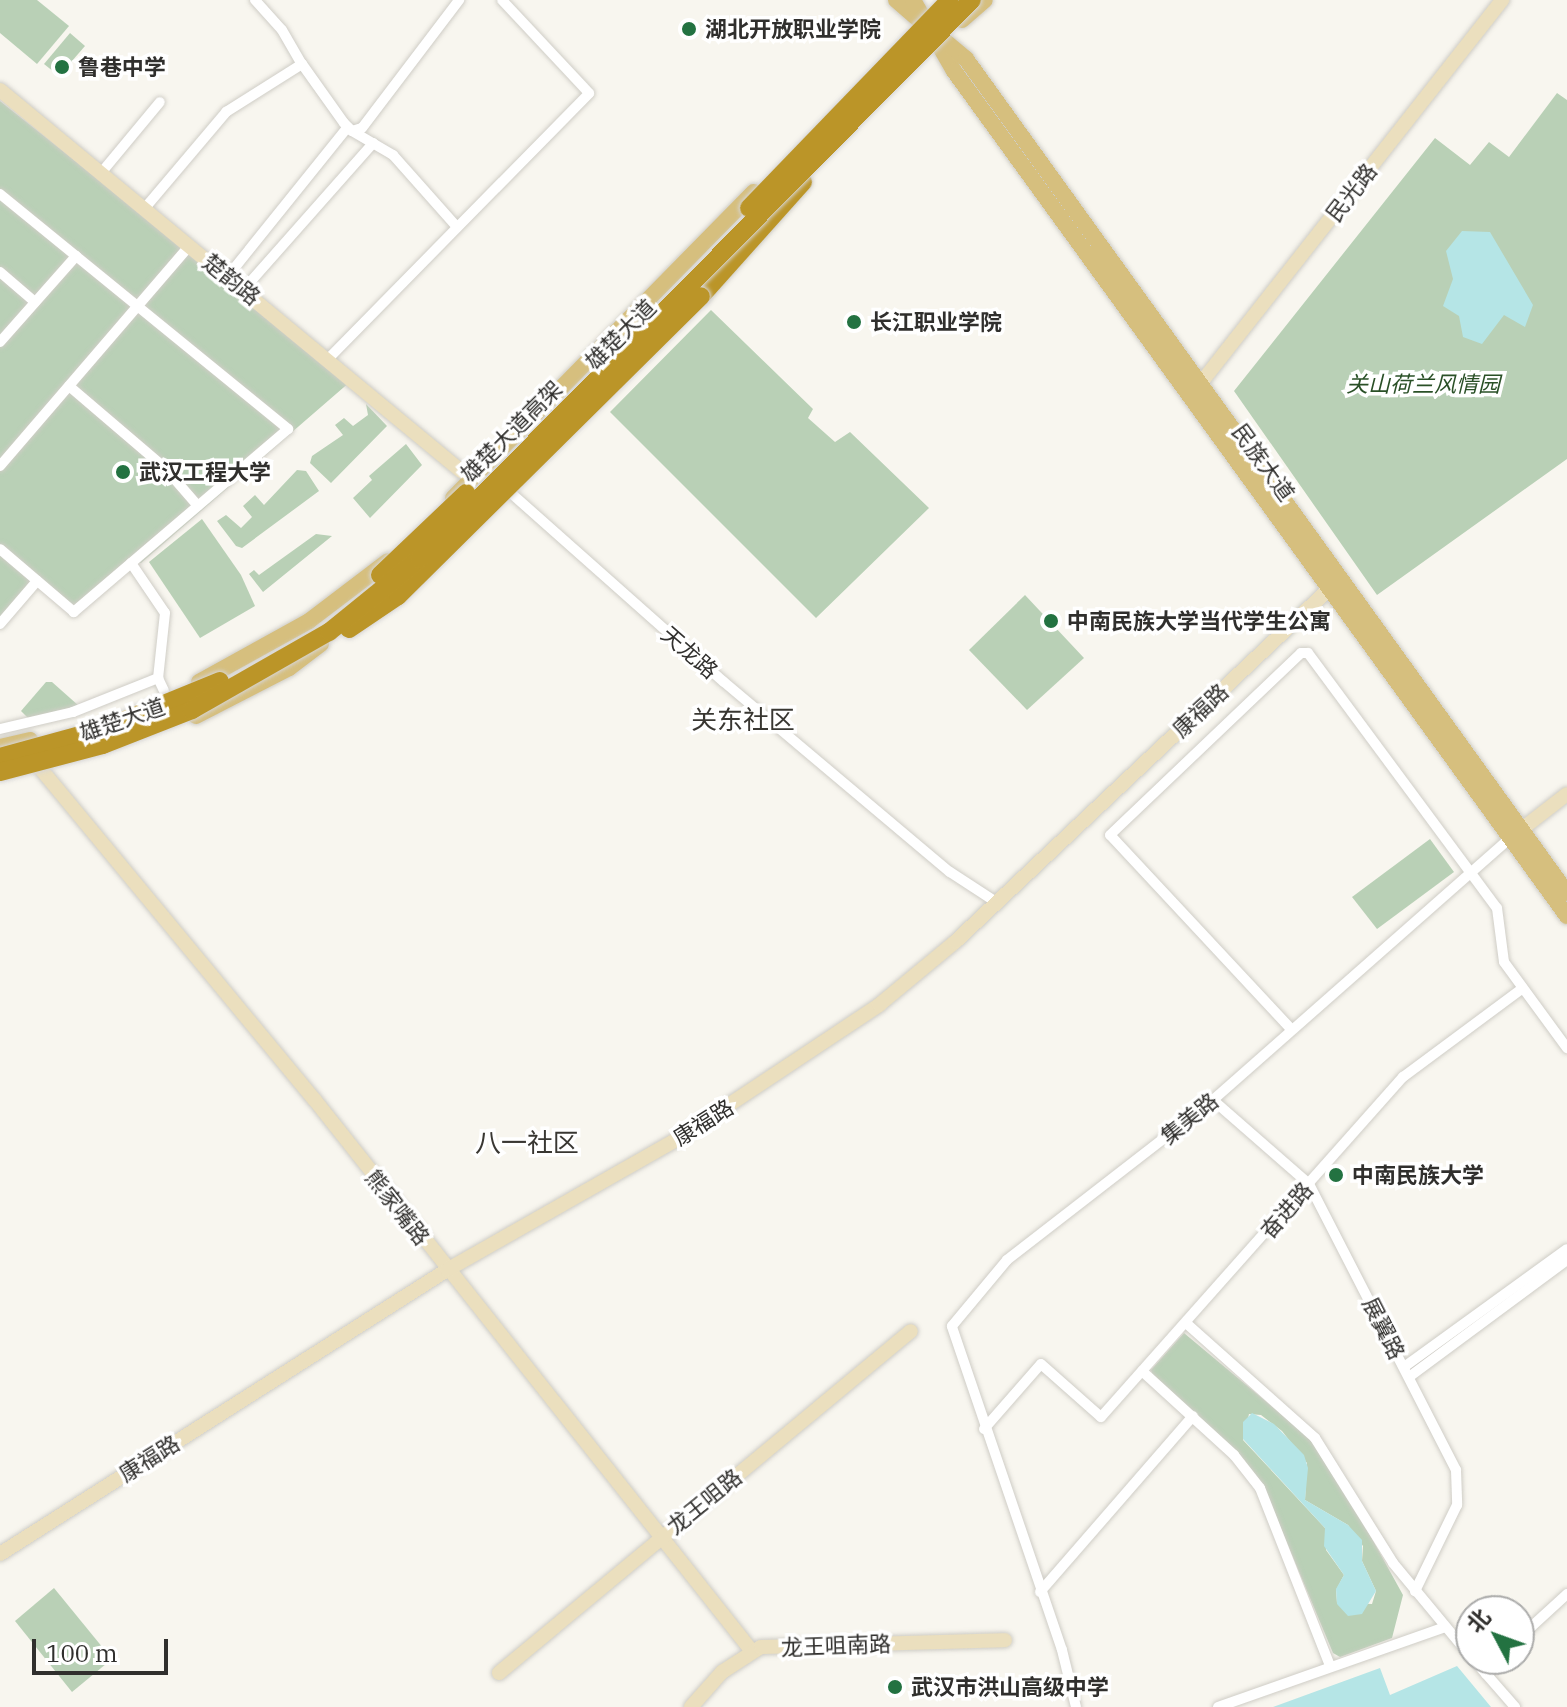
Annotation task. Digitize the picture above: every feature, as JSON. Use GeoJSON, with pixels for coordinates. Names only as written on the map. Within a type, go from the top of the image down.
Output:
{"type":"FeatureCollection","features":[{"type":"Feature","properties":{"kind":"highway","name":"雄楚大道高架"},"geometry":{"type":"LineString","coordinates":[[0,757],[105,728],[201,691],[316,626],[362,591],[609,351],[950,0]]}},
{"type":"Feature","properties":{"kind":"highway","name":"雄楚大道高架"},"geometry":{"type":"LineString","coordinates":[[0,775],[103,745],[192,710],[329,632],[419,559],[972,0]]}},
{"type":"Feature","properties":{"kind":"highway"},"geometry":{"type":"LineString","coordinates":[[272,667],[350,629],[398,596],[701,296],[814,169]]}},
{"type":"Feature","properties":{"kind":"main road","name":"民族大道"},"geometry":{"type":"LineString","coordinates":[[896,0],[966,59],[1200,384],[1515,834],[1567,916]]}},
{"type":"Feature","properties":{"kind":"main road","name":"民族大道"},"geometry":{"type":"LineString","coordinates":[[913,0],[954,71],[1329,589],[1515,834],[1567,893]]}},
{"type":"Feature","properties":{"kind":"main road","name":"雄楚大道"},"geometry":{"type":"LineString","coordinates":[[0,775],[40,768],[160,731],[289,668],[409,577],[814,169],[931,29],[937,0]]}},
{"type":"Feature","properties":{"kind":"main road","name":"雄楚大道"},"geometry":{"type":"LineString","coordinates":[[0,747],[150,703],[309,621],[384,564],[931,29],[985,0]]}},
{"type":"Feature","properties":{"kind":"main road"},"geometry":{"type":"LineString","coordinates":[[150,703],[169,707],[169,722],[160,731]]}},
{"type":"Feature","properties":{"kind":"street"},"geometry":{"type":"LineString","coordinates":[[255,0],[282,30],[302,64],[350,129],[393,155],[457,227]]}},
{"type":"Feature","properties":{"kind":"street"},"geometry":{"type":"LineString","coordinates":[[228,276],[350,129],[370,118],[459,0]]}},
{"type":"Feature","properties":{"kind":"street"},"geometry":{"type":"LineString","coordinates":[[329,358],[589,93],[502,0]]}},
{"type":"Feature","properties":{"kind":"street","name":"民光路"},"geometry":{"type":"LineString","coordinates":[[1200,384],[1502,0]]}},
{"type":"Feature","properties":{"kind":"street"},"geometry":{"type":"LineString","coordinates":[[145,208],[226,112],[302,64]]}},
{"type":"Feature","properties":{"kind":"street","name":"楚韵路"},"geometry":{"type":"LineString","coordinates":[[0,90],[329,358],[461,471]]}},
{"type":"Feature","properties":{"kind":"street"},"geometry":{"type":"LineString","coordinates":[[101,173],[160,102]]}},
{"type":"Feature","properties":{"kind":"street"},"geometry":{"type":"LineString","coordinates":[[244,289],[373,143]]}},
{"type":"Feature","properties":{"kind":"street"},"geometry":{"type":"LineString","coordinates":[[0,194],[288,429],[74,612],[0,549]]}},
{"type":"Feature","properties":{"kind":"street"},"geometry":{"type":"LineString","coordinates":[[0,466],[190,245]]}},
{"type":"Feature","properties":{"kind":"street"},"geometry":{"type":"LineString","coordinates":[[0,342],[76,256]]}},
{"type":"Feature","properties":{"kind":"street"},"geometry":{"type":"LineString","coordinates":[[0,272],[35,302]]}},
{"type":"Feature","properties":{"kind":"street"},"geometry":{"type":"LineString","coordinates":[[69,386],[165,468],[198,506]]}},
{"type":"Feature","properties":{"kind":"street","name":"天龙路"},"geometry":{"type":"LineString","coordinates":[[502,485],[724,682],[950,872],[996,902]]}},
{"type":"Feature","properties":{"kind":"street"},"geometry":{"type":"LineString","coordinates":[[131,563],[165,613],[158,678],[164,691]]}},
{"type":"Feature","properties":{"kind":"street"},"geometry":{"type":"LineString","coordinates":[[0,624],[37,581]]}},
{"type":"Feature","properties":{"kind":"street","name":"康福路"},"geometry":{"type":"LineString","coordinates":[[0,1554],[447,1270],[676,1140],[796,1064],[879,1005],[996,902],[1329,589]]}},
{"type":"Feature","properties":{"kind":"street"},"geometry":{"type":"LineString","coordinates":[[1291,1029],[1110,835],[1301,653],[1308,653],[1497,908],[1504,962],[1567,1048]]}},
{"type":"Feature","properties":{"kind":"street"},"geometry":{"type":"LineString","coordinates":[[0,729],[73,712],[158,678]]}},
{"type":"Feature","properties":{"kind":"street","name":"熊家嘴路"},"geometry":{"type":"LineString","coordinates":[[40,768],[314,1099],[751,1650]]}},
{"type":"Feature","properties":{"kind":"street"},"geometry":{"type":"LineString","coordinates":[[1515,834],[1567,794]]}},
{"type":"Feature","properties":{"kind":"street","name":"集美路"},"geometry":{"type":"LineString","coordinates":[[984,1429],[952,1326],[1007,1260],[1213,1100],[1515,834]]}},
{"type":"Feature","properties":{"kind":"street","name":"奋进路"},"geometry":{"type":"LineString","coordinates":[[984,1429],[1041,1364],[1101,1417],[1413,1068],[1523,988]]}},
{"type":"Feature","properties":{"kind":"street","name":"展翼路"},"geometry":{"type":"LineString","coordinates":[[1213,1100],[1309,1184],[1453,1464],[1459,1487],[1454,1513],[1415,1591]]}},
{"type":"Feature","properties":{"kind":"street"},"geometry":{"type":"LineString","coordinates":[[1406,1372],[1567,1249]]}},
{"type":"Feature","properties":{"kind":"street"},"geometry":{"type":"LineString","coordinates":[[1406,1372],[1567,1260]]}},
{"type":"Feature","properties":{"kind":"street"},"geometry":{"type":"LineString","coordinates":[[1186,1323],[1315,1438],[1415,1591],[1455,1638]]}},
{"type":"Feature","properties":{"kind":"street","name":"龙王咀路"},"geometry":{"type":"LineString","coordinates":[[499,1673],[911,1331]]}},
{"type":"Feature","properties":{"kind":"street"},"geometry":{"type":"LineString","coordinates":[[1142,1371],[1193,1416],[1260,1488],[1330,1666]]}},
{"type":"Feature","properties":{"kind":"street"},"geometry":{"type":"LineString","coordinates":[[1040,1592],[1193,1416]]}},
{"type":"Feature","properties":{"kind":"street"},"geometry":{"type":"LineString","coordinates":[[984,1429],[1062,1650],[1076,1707]]}},
{"type":"Feature","properties":{"kind":"street"},"geometry":{"type":"LineString","coordinates":[[1535,1623],[1567,1594]]}},
{"type":"Feature","properties":{"kind":"street"},"geometry":{"type":"LineString","coordinates":[[1218,1707],[1445,1627]]}},
{"type":"Feature","properties":{"kind":"street","name":"龙王咀南路"},"geometry":{"type":"LineString","coordinates":[[691,1707],[722,1672],[751,1650],[1005,1640]]}},
{"type":"Feature","properties":{"kind":"street"},"geometry":{"type":"LineString","coordinates":[[1487,1675],[1515,1707]]}},
{"type":"Feature","properties":{"kind":"green space"},"geometry":{"type":"Polygon","coordinates":[[[0,0],[37,0],[69,26],[37,64],[0,33],[0,0]]]}},
{"type":"Feature","properties":{"kind":"green space"},"geometry":{"type":"Polygon","coordinates":[[[70,33],[85,46],[59,76],[44,64],[70,33]]]}},
{"type":"Feature","properties":{"kind":"green space","name":"关山荷兰风情园"},"geometry":{"type":"Polygon","coordinates":[[[1557,93],[1567,100],[1567,459],[1377,595],[1234,391],[1435,138],[1470,165],[1489,142],[1509,157],[1557,93]]]}},
{"type":"Feature","properties":{"kind":"green space","name":"武汉工程大学"},"geometry":{"type":"Polygon","coordinates":[[[0,101],[351,381],[141,563],[131,563],[74,612],[37,581],[0,624],[0,101]]]}},
{"type":"Feature","properties":{"kind":"green space"},"geometry":{"type":"Polygon","coordinates":[[[711,310],[813,409],[808,418],[835,442],[850,432],[929,508],[816,618],[610,412],[711,310]]]}},
{"type":"Feature","properties":{"kind":"green space"},"geometry":{"type":"Polygon","coordinates":[[[366,404],[387,426],[331,483],[310,463],[312,456],[343,435],[335,425],[344,418],[353,426],[368,415],[366,404]]]}},
{"type":"Feature","properties":{"kind":"green space"},"geometry":{"type":"Polygon","coordinates":[[[406,444],[422,465],[370,518],[353,498],[372,480],[369,476],[406,444]]]}},
{"type":"Feature","properties":{"kind":"green space"},"geometry":{"type":"Polygon","coordinates":[[[297,470],[306,471],[319,491],[242,548],[236,546],[217,521],[226,515],[241,528],[252,517],[243,506],[255,495],[264,505],[297,470]]]}},
{"type":"Feature","properties":{"kind":"green space"},"geometry":{"type":"Polygon","coordinates":[[[202,519],[241,575],[255,606],[200,638],[149,562],[202,519]]]}},
{"type":"Feature","properties":{"kind":"green space"},"geometry":{"type":"Polygon","coordinates":[[[316,534],[332,536],[263,592],[249,574],[254,570],[259,575],[316,534]]]}},
{"type":"Feature","properties":{"kind":"green space"},"geometry":{"type":"Polygon","coordinates":[[[1025,595],[1084,658],[1027,710],[969,650],[1025,595]]]}},
{"type":"Feature","properties":{"kind":"green space"},"geometry":{"type":"Polygon","coordinates":[[[46,682],[52,682],[79,706],[29,719],[21,711],[46,682]]]}},
{"type":"Feature","properties":{"kind":"green space"},"geometry":{"type":"Polygon","coordinates":[[[1430,839],[1454,872],[1377,929],[1352,897],[1430,839]]]}},
{"type":"Feature","properties":{"kind":"green space"},"geometry":{"type":"Polygon","coordinates":[[[1184,1333],[1306,1435],[1333,1468],[1403,1595],[1392,1638],[1340,1657],[1333,1653],[1262,1483],[1153,1376],[1151,1370],[1184,1333]],[[1249,1414],[1243,1440],[1325,1528],[1326,1550],[1344,1575],[1336,1590],[1337,1603],[1372,1604],[1376,1591],[1362,1561],[1363,1546],[1348,1525],[1305,1500],[1307,1463],[1282,1431],[1261,1415],[1249,1414]]]}},
{"type":"Feature","properties":{"kind":"green space"},"geometry":{"type":"Polygon","coordinates":[[[54,1588],[112,1659],[72,1692],[15,1621],[54,1588]]]}},
{"type":"Feature","properties":{"kind":"water"},"geometry":{"type":"Polygon","coordinates":[[[1462,231],[1490,232],[1533,305],[1525,327],[1504,315],[1482,344],[1463,337],[1459,316],[1443,306],[1453,279],[1446,251],[1462,231]]]}},
{"type":"Feature","properties":{"kind":"water"},"geometry":{"type":"Polygon","coordinates":[[[1252,1413],[1274,1424],[1304,1455],[1308,1468],[1305,1500],[1348,1525],[1362,1540],[1362,1561],[1376,1591],[1362,1614],[1348,1616],[1337,1604],[1336,1589],[1344,1575],[1324,1546],[1325,1528],[1243,1439],[1243,1422],[1252,1413]]]}},
{"type":"Feature","properties":{"kind":"water"},"geometry":{"type":"Polygon","coordinates":[[[1455,1667],[1455,1675],[1464,1675],[1491,1707],[1273,1707],[1380,1668],[1390,1695],[1455,1667]]]}},
{"type":"Feature","properties":{"kind":"place","name":"湖北开放职业学院"},"geometry":{"type":"Point","coordinates":[689,29]}},
{"type":"Feature","properties":{"kind":"place","name":"鲁巷中学"},"geometry":{"type":"Point","coordinates":[62,67]}},
{"type":"Feature","properties":{"kind":"place","name":"长江职业学院"},"geometry":{"type":"Point","coordinates":[854,322]}},
{"type":"Feature","properties":{"kind":"place","name":"武汉工程大学"},"geometry":{"type":"Point","coordinates":[123,472]}},
{"type":"Feature","properties":{"kind":"place","name":"中南民族大学当代学生公寓"},"geometry":{"type":"Point","coordinates":[1051,621]}},
{"type":"Feature","properties":{"kind":"place","name":"中南民族大学"},"geometry":{"type":"Point","coordinates":[1336,1175]}},
{"type":"Feature","properties":{"kind":"place","name":"武汉市洪山高级中学"},"geometry":{"type":"Point","coordinates":[895,1687]}},
{"type":"Feature","properties":{"kind":"district","name":"关东社区"},"geometry":{"type":"Point","coordinates":[743,720]}},
{"type":"Feature","properties":{"kind":"district","name":"八一社区"},"geometry":{"type":"Point","coordinates":[527,1143]}}]}
